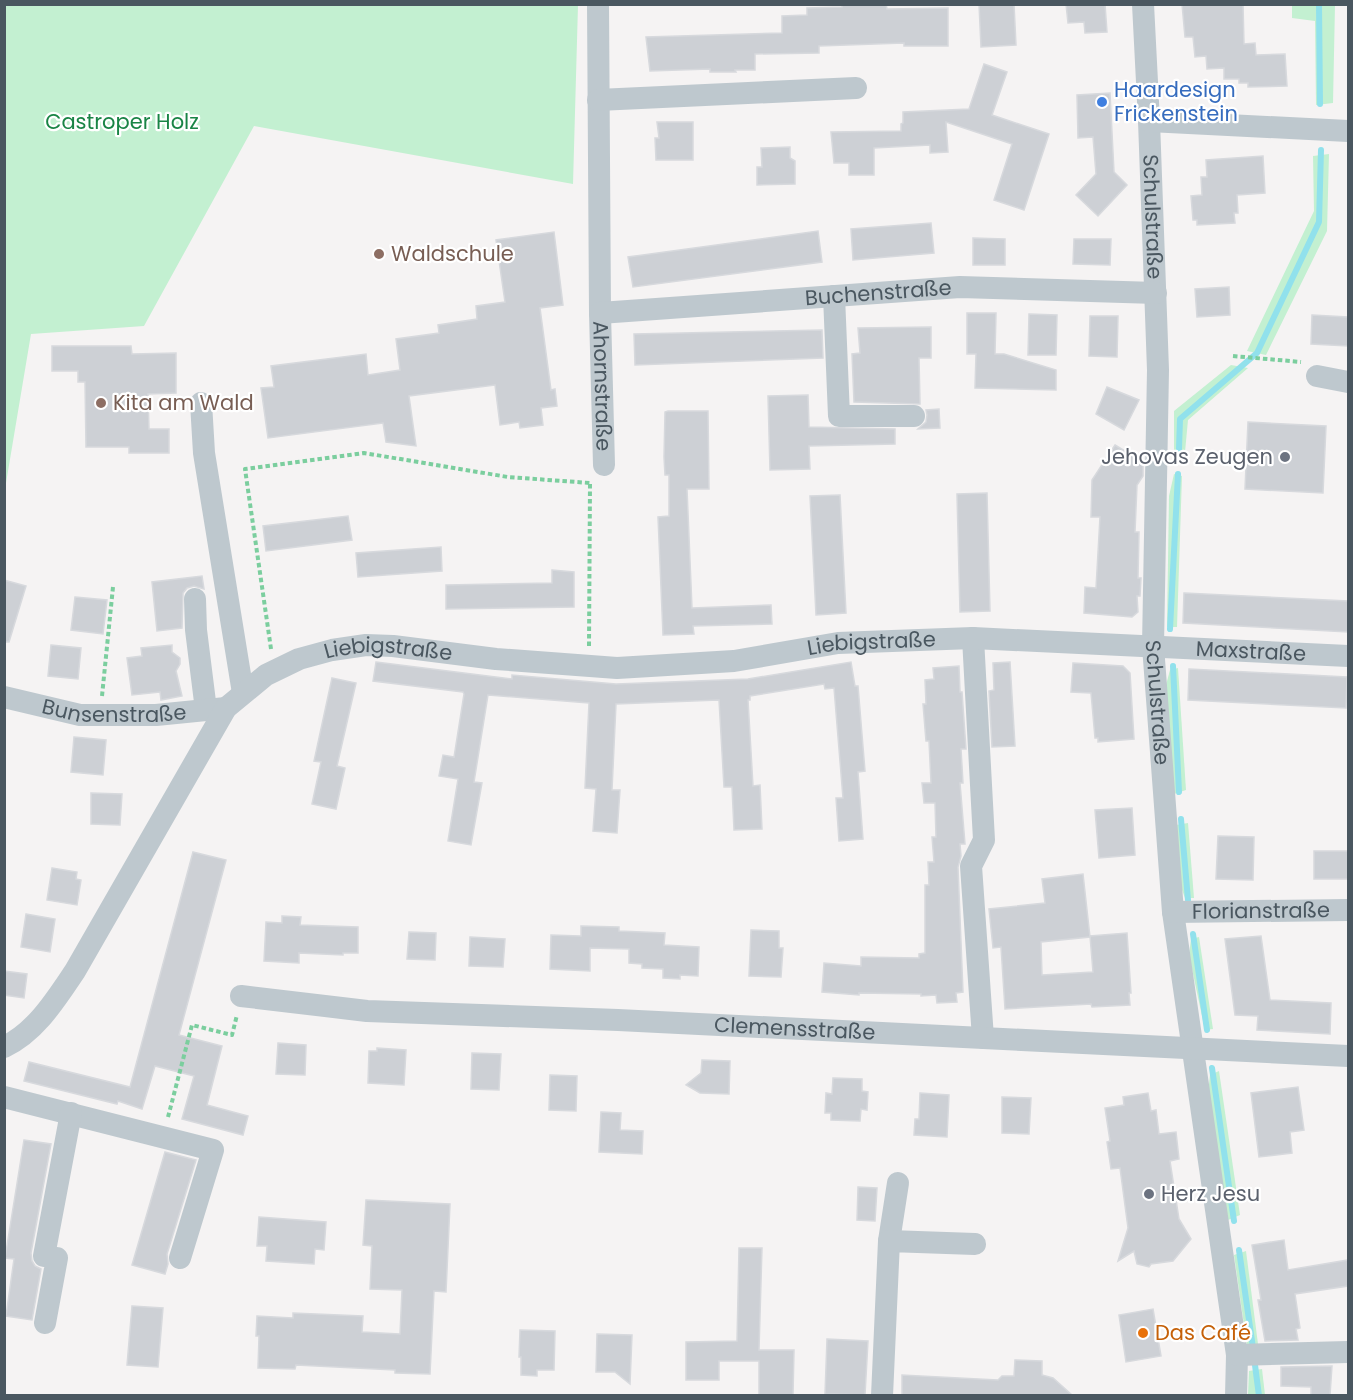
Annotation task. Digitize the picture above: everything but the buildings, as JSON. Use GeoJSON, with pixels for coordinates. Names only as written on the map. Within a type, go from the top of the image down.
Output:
{"type":"FeatureCollection","features":[{"type":"Feature","properties":{"kind":"street","name":"Ahornstraße"},"geometry":{"type":"LineString","coordinates":[[597,474],[600,313],[598,4]]}},
{"type":"Feature","properties":{"kind":"street","name":"Schulstraße"},"geometry":{"type":"LineString","coordinates":[[1143,4],[1158,370],[1153,646],[1173,912],[1237,1354],[1236,1395]]}},
{"type":"Feature","properties":{"kind":"street"},"geometry":{"type":"LineString","coordinates":[[598,100],[856,88]]}},
{"type":"Feature","properties":{"kind":"street"},"geometry":{"type":"LineString","coordinates":[[1149,121],[1348,131]]}},
{"type":"Feature","properties":{"kind":"street","name":"Buchenstraße"},"geometry":{"type":"LineString","coordinates":[[600,313],[960,287],[1156,293]]}},
{"type":"Feature","properties":{"kind":"street"},"geometry":{"type":"LineString","coordinates":[[834,296],[839,416],[914,416]]}},
{"type":"Feature","properties":{"kind":"street"},"geometry":{"type":"LineString","coordinates":[[1317,376],[1348,382]]}},
{"type":"Feature","properties":{"kind":"street"},"geometry":{"type":"LineString","coordinates":[[201,404],[204,453],[243,693]]}},
{"type":"Feature","properties":{"kind":"street"},"geometry":{"type":"LineString","coordinates":[[195,599],[196,630],[216,709]]}},
{"type":"Feature","properties":{"kind":"street"},"geometry":{"type":"LineString","coordinates":[[973,638],[984,840],[971,866],[983,1038]]}},
{"type":"Feature","properties":{"kind":"street","name":"Liebigstraße"},"geometry":{"type":"LineString","coordinates":[[4,1047],[16,1042],[50,1008],[75,972],[216,709],[274,671],[299,659],[332,650],[366,645],[393,646],[496,659],[617,668],[734,661],[838,643],[973,638],[1153,646]]}},
{"type":"Feature","properties":{"kind":"street","name":"Maxstraße"},"geometry":{"type":"LineString","coordinates":[[1153,646],[1348,656]]}},
{"type":"Feature","properties":{"kind":"street","name":"Bunsenstraße"},"geometry":{"type":"LineString","coordinates":[[4,697],[80,715],[156,715],[216,709]]}},
{"type":"Feature","properties":{"kind":"street","name":"Florianstraße"},"geometry":{"type":"LineString","coordinates":[[1173,912],[1348,910]]}},
{"type":"Feature","properties":{"kind":"street","name":"Clemensstraße"},"geometry":{"type":"LineString","coordinates":[[241,996],[367,1011],[618,1020],[1348,1056]]}},
{"type":"Feature","properties":{"kind":"street"},"geometry":{"type":"LineString","coordinates":[[4,1097],[213,1150],[180,1258]]}},
{"type":"Feature","properties":{"kind":"street"},"geometry":{"type":"LineString","coordinates":[[45,1323],[57,1258],[44,1256],[71,1113]]}},
{"type":"Feature","properties":{"kind":"street"},"geometry":{"type":"LineString","coordinates":[[882,1395],[889,1241],[898,1183]]}},
{"type":"Feature","properties":{"kind":"street"},"geometry":{"type":"LineString","coordinates":[[889,1241],[975,1244]]}},
{"type":"Feature","properties":{"kind":"street"},"geometry":{"type":"LineString","coordinates":[[1237,1354],[1348,1352]]}},
{"type":"Feature","properties":{"kind":"path"},"geometry":{"type":"LineString","coordinates":[[1233,356],[1304,362],[1317,376]]}},
{"type":"Feature","properties":{"kind":"path"},"geometry":{"type":"LineString","coordinates":[[274,671],[245,469],[364,453],[508,477],[597,474]]}},
{"type":"Feature","properties":{"kind":"path","name":"Ahornstraße"},"geometry":{"type":"LineString","coordinates":[[589,667],[597,474]]}},
{"type":"Feature","properties":{"kind":"path"},"geometry":{"type":"LineString","coordinates":[[100,715],[113,587]]}},
{"type":"Feature","properties":{"kind":"path"},"geometry":{"type":"LineString","coordinates":[[163,1136],[192,1025],[232,1035],[241,996]]}},
{"type":"Feature","properties":{"kind":"green space","name":"Castroper Holz"},"geometry":{"type":"Polygon","coordinates":[[[5,4],[578,5],[573,184],[254,126],[144,326],[31,334],[5,489],[5,4]]]}},
{"type":"Feature","properties":{"kind":"green space"},"geometry":{"type":"Polygon","coordinates":[[[1292,5],[1335,5],[1333,103],[1316,105],[1315,21],[1292,18],[1292,5]]]}},
{"type":"Feature","properties":{"kind":"green space"},"geometry":{"type":"Polygon","coordinates":[[[1329,154],[1327,231],[1266,355],[1247,351],[1314,211],[1313,156],[1329,154]]]}},
{"type":"Feature","properties":{"kind":"green space"},"geometry":{"type":"Polygon","coordinates":[[[1231,365],[1248,368],[1188,420],[1185,452],[1174,450],[1174,411],[1231,365]]]}},
{"type":"Feature","properties":{"kind":"green space"},"geometry":{"type":"Polygon","coordinates":[[[1174,474],[1182,476],[1177,627],[1167,627],[1169,496],[1174,474]]]}},
{"type":"Feature","properties":{"kind":"green space"},"geometry":{"type":"Polygon","coordinates":[[[1178,668],[1186,790],[1174,794],[1166,685],[1170,670],[1178,668]]]}},
{"type":"Feature","properties":{"kind":"green space"},"geometry":{"type":"Polygon","coordinates":[[[1188,823],[1194,898],[1185,898],[1178,879],[1176,825],[1188,823]]]}},
{"type":"Feature","properties":{"kind":"green space"},"geometry":{"type":"Polygon","coordinates":[[[1199,937],[1213,1029],[1205,1030],[1189,955],[1191,939],[1199,937]]]}},
{"type":"Feature","properties":{"kind":"green space"},"geometry":{"type":"Polygon","coordinates":[[[1219,1071],[1240,1215],[1228,1220],[1208,1093],[1210,1075],[1219,1071]]]}},
{"type":"Feature","properties":{"kind":"green space"},"geometry":{"type":"Polygon","coordinates":[[[1246,1251],[1258,1344],[1247,1346],[1234,1255],[1246,1251]]]}},
{"type":"Feature","properties":{"kind":"green space"},"geometry":{"type":"Polygon","coordinates":[[[1262,1369],[1265,1395],[1248,1395],[1249,1371],[1262,1369]]]}},
{"type":"Feature","properties":{"kind":"waterway"},"geometry":{"type":"LineString","coordinates":[[1319,4],[1320,104]]}},
{"type":"Feature","properties":{"kind":"waterway"},"geometry":{"type":"LineString","coordinates":[[1179,449],[1180,419],[1257,353],[1319,222],[1321,150]]}},
{"type":"Feature","properties":{"kind":"waterway"},"geometry":{"type":"LineString","coordinates":[[1170,629],[1178,474]]}},
{"type":"Feature","properties":{"kind":"waterway"},"geometry":{"type":"LineString","coordinates":[[1173,666],[1179,792]]}},
{"type":"Feature","properties":{"kind":"waterway"},"geometry":{"type":"LineString","coordinates":[[1181,819],[1188,900]]}},
{"type":"Feature","properties":{"kind":"waterway"},"geometry":{"type":"LineString","coordinates":[[1193,934],[1207,1030]]}},
{"type":"Feature","properties":{"kind":"waterway"},"geometry":{"type":"LineString","coordinates":[[1212,1068],[1234,1221]]}},
{"type":"Feature","properties":{"kind":"waterway"},"geometry":{"type":"LineString","coordinates":[[1239,1250],[1253,1348]]}},
{"type":"Feature","properties":{"kind":"waterway"},"geometry":{"type":"LineString","coordinates":[[1255,1365],[1259,1396]]}},
{"type":"Feature","properties":{"kind":"place","name":"Haardesign Frickenstein"},"geometry":{"type":"Point","coordinates":[1102,102]}},
{"type":"Feature","properties":{"kind":"place","name":"Waldschule"},"geometry":{"type":"Point","coordinates":[379,254]}},
{"type":"Feature","properties":{"kind":"place","name":"Kita am Wald"},"geometry":{"type":"Point","coordinates":[101,403]}},
{"type":"Feature","properties":{"kind":"place","name":"Jehovas Zeugen"},"geometry":{"type":"Point","coordinates":[1285,457]}},
{"type":"Feature","properties":{"kind":"place","name":"Herz Jesu"},"geometry":{"type":"Point","coordinates":[1149,1194]}},
{"type":"Feature","properties":{"kind":"place","name":"Das Café"},"geometry":{"type":"Point","coordinates":[1143,1333]}}]}
